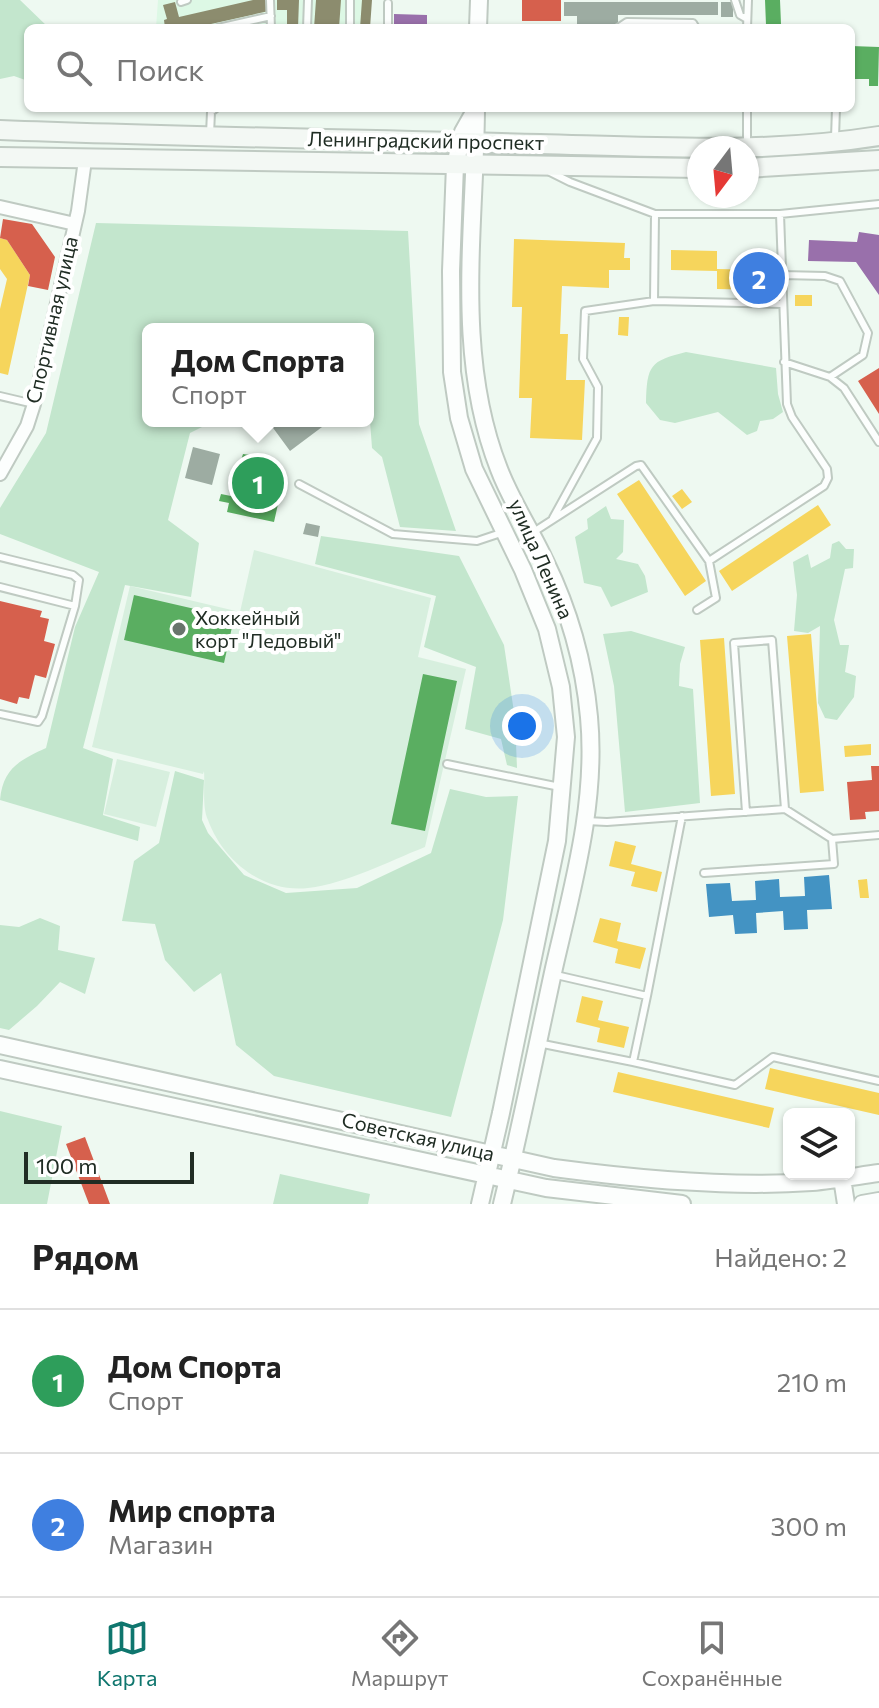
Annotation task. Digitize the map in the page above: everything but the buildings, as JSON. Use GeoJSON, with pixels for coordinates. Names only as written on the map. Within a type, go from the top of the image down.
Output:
{"type":"FeatureCollection","features":[{"type":"Feature","properties":{"kind":"main road","name":"Ленинградский проспект"},"geometry":{"type":"LineString","coordinates":[[0,130],[687,146]]}},
{"type":"Feature","properties":{"kind":"main road"},"geometry":{"type":"LineString","coordinates":[[106,133],[106,161]]}},
{"type":"Feature","properties":{"kind":"main road","name":"Ленинградский проспект"},"geometry":{"type":"LineString","coordinates":[[759,146],[879,136]]}},
{"type":"Feature","properties":{"kind":"main road","name":"Ленинградский проспект"},"geometry":{"type":"LineString","coordinates":[[0,157],[687,168]]}},
{"type":"Feature","properties":{"kind":"main road"},"geometry":{"type":"LineString","coordinates":[[759,167],[879,160]]}},
{"type":"Feature","properties":{"kind":"street"},"geometry":{"type":"LineString","coordinates":[[478,24],[479,0]]}},
{"type":"Feature","properties":{"kind":"street","name":"улица Ленина"},"geometry":{"type":"LineString","coordinates":[[475,112],[468,143],[455,165],[451,271],[452,372],[459,418],[478,479],[537,600],[555,659],[565,712],[564,787],[548,883],[480,1204]]}},
{"type":"Feature","properties":{"kind":"street","name":"улица Ленина"},"geometry":{"type":"LineString","coordinates":[[468,143],[475,165],[471,273],[476,387],[499,469],[532,533],[567,614],[584,682],[591,744],[586,821],[502,1204]]}},
{"type":"Feature","properties":{"kind":"street","name":"Спортивная улица"},"geometry":{"type":"LineString","coordinates":[[0,474],[27,426],[34,404],[75,224],[85,160]]}},
{"type":"Feature","properties":{"kind":"street"},"geometry":{"type":"LineString","coordinates":[[0,207],[75,224]]}},
{"type":"Feature","properties":{"kind":"street"},"geometry":{"type":"LineString","coordinates":[[478,479],[499,469]]}},
{"type":"Feature","properties":{"kind":"street"},"geometry":{"type":"LineString","coordinates":[[548,883],[572,889]]}},
{"type":"Feature","properties":{"kind":"street","name":"Советская улица"},"geometry":{"type":"LineString","coordinates":[[0,1045],[554,1168],[610,1175],[748,1183],[827,1180]]}},
{"type":"Feature","properties":{"kind":"street","name":"Советская улица"},"geometry":{"type":"LineString","coordinates":[[0,1069],[566,1192],[682,1204]]}},
{"type":"Feature","properties":{"kind":"street","name":"Советская улица"},"geometry":{"type":"LineString","coordinates":[[855,1176],[879,1173]]}},
{"type":"Feature","properties":{"kind":"street"},"geometry":{"type":"LineString","coordinates":[[842,1180],[846,1204]]}},
{"type":"Feature","properties":{"kind":"street"},"geometry":{"type":"LineString","coordinates":[[862,1204],[879,1201]]}},
{"type":"Feature","properties":{"kind":"lane"},"geometry":{"type":"LineString","coordinates":[[270,0],[271,24]]}},
{"type":"Feature","properties":{"kind":"lane"},"geometry":{"type":"LineString","coordinates":[[307,24],[308,0]]}},
{"type":"Feature","properties":{"kind":"lane"},"geometry":{"type":"LineString","coordinates":[[350,0],[350,24]]}},
{"type":"Feature","properties":{"kind":"lane"},"geometry":{"type":"LineString","coordinates":[[735,0],[740,15],[747,19]]}},
{"type":"Feature","properties":{"kind":"lane"},"geometry":{"type":"LineString","coordinates":[[747,24],[748,0]]}},
{"type":"Feature","properties":{"kind":"lane"},"geometry":{"type":"LineString","coordinates":[[388,3],[388,24]]}},
{"type":"Feature","properties":{"kind":"lane"},"geometry":{"type":"LineString","coordinates":[[236,24],[271,16]]}},
{"type":"Feature","properties":{"kind":"lane"},"geometry":{"type":"LineString","coordinates":[[624,24],[694,24]]}},
{"type":"Feature","properties":{"kind":"lane"},"geometry":{"type":"LineString","coordinates":[[210,136],[212,112]]}},
{"type":"Feature","properties":{"kind":"lane"},"geometry":{"type":"LineString","coordinates":[[747,112],[747,136]]}},
{"type":"Feature","properties":{"kind":"lane"},"geometry":{"type":"LineString","coordinates":[[835,141],[836,112]]}},
{"type":"Feature","properties":{"kind":"lane"},"geometry":{"type":"LineString","coordinates":[[539,166],[570,182],[655,214],[780,214],[879,204]]}},
{"type":"Feature","properties":{"kind":"lane"},"geometry":{"type":"LineString","coordinates":[[654,301],[655,214]]}},
{"type":"Feature","properties":{"kind":"lane"},"geometry":{"type":"LineString","coordinates":[[709,561],[824,486],[828,478],[827,469],[792,417],[787,404],[780,214]]}},
{"type":"Feature","properties":{"kind":"lane"},"geometry":{"type":"LineString","coordinates":[[782,275],[825,276],[840,281],[865,323],[868,333],[863,355],[830,377]]}},
{"type":"Feature","properties":{"kind":"lane"},"geometry":{"type":"LineString","coordinates":[[552,521],[597,438],[598,387],[583,359],[585,311],[654,301],[782,304]]}},
{"type":"Feature","properties":{"kind":"lane"},"geometry":{"type":"LineString","coordinates":[[784,362],[830,377],[844,388],[879,442]]}},
{"type":"Feature","properties":{"kind":"lane"},"geometry":{"type":"LineString","coordinates":[[0,396],[34,404]]}},
{"type":"Feature","properties":{"kind":"lane"},"geometry":{"type":"LineString","coordinates":[[532,533],[641,465],[709,561],[716,598],[697,610]]}},
{"type":"Feature","properties":{"kind":"lane"},"geometry":{"type":"LineString","coordinates":[[299,484],[393,534],[477,541],[504,531]]}},
{"type":"Feature","properties":{"kind":"lane"},"geometry":{"type":"LineString","coordinates":[[0,557],[73,575],[79,580],[75,606],[42,716],[38,722],[0,714]]}},
{"type":"Feature","properties":{"kind":"lane"},"geometry":{"type":"LineString","coordinates":[[0,587],[75,606]]}},
{"type":"Feature","properties":{"kind":"lane"},"geometry":{"type":"LineString","coordinates":[[746,812],[734,643],[772,640],[785,809]]}},
{"type":"Feature","properties":{"kind":"lane"},"geometry":{"type":"LineString","coordinates":[[447,764],[564,787]]}},
{"type":"Feature","properties":{"kind":"lane"},"geometry":{"type":"LineString","coordinates":[[586,821],[785,809],[832,839],[879,835]]}},
{"type":"Feature","properties":{"kind":"lane"},"geometry":{"type":"LineString","coordinates":[[633,1062],[682,816]]}},
{"type":"Feature","properties":{"kind":"lane"},"geometry":{"type":"LineString","coordinates":[[704,873],[834,864],[832,839]]}},
{"type":"Feature","properties":{"kind":"lane"},"geometry":{"type":"LineString","coordinates":[[553,974],[647,996]]}},
{"type":"Feature","properties":{"kind":"lane"},"geometry":{"type":"LineString","coordinates":[[538,1043],[735,1085],[773,1057],[879,1081]]}},
{"type":"Feature","properties":{"kind":"shaded area"},"geometry":{"type":"Polygon","coordinates":[[[0,0],[20,0],[45,24],[24,24],[24,80],[14,76],[0,79],[0,0]]]}},
{"type":"Feature","properties":{"kind":"shaded area"},"geometry":{"type":"Polygon","coordinates":[[[158,0],[369,0],[369,24],[156,24],[158,0]]]}},
{"type":"Feature","properties":{"kind":"shaded area"},"geometry":{"type":"Polygon","coordinates":[[[96,223],[408,231],[419,424],[456,531],[400,527],[382,457],[372,448],[374,323],[142,323],[142,427],[202,427],[190,433],[168,520],[199,543],[191,597],[125,585],[83,748],[113,759],[103,815],[140,827],[138,841],[0,800],[5,780],[14,766],[46,748],[75,627],[99,572],[0,534],[0,508],[46,433],[96,223]]]}},
{"type":"Feature","properties":{"kind":"shaded area"},"geometry":{"type":"Polygon","coordinates":[[[686,352],[776,368],[783,412],[773,419],[760,421],[757,431],[747,435],[718,412],[675,423],[660,420],[646,403],[650,373],[658,362],[686,352]]]}},
{"type":"Feature","properties":{"kind":"shaded area"},"geometry":{"type":"Polygon","coordinates":[[[606,506],[611,519],[624,520],[623,552],[616,559],[638,564],[645,576],[648,592],[611,607],[601,587],[584,583],[575,537],[588,529],[587,519],[606,506]]]}},
{"type":"Feature","properties":{"kind":"shaded area"},"geometry":{"type":"Polygon","coordinates":[[[321,536],[459,556],[504,645],[515,719],[517,768],[507,765],[501,739],[465,729],[476,667],[424,647],[436,596],[315,564],[321,536]]]}},
{"type":"Feature","properties":{"kind":"shaded area"},"geometry":{"type":"Polygon","coordinates":[[[839,541],[846,549],[854,549],[853,568],[845,569],[834,620],[840,645],[849,645],[845,672],[856,676],[854,697],[837,720],[825,718],[818,703],[820,626],[808,633],[794,631],[797,595],[793,562],[808,554],[811,568],[830,558],[832,544],[839,541]]]}},
{"type":"Feature","properties":{"kind":"shaded area"},"geometry":{"type":"Polygon","coordinates":[[[254,550],[431,598],[418,657],[466,669],[425,847],[353,877],[323,885],[291,888],[276,885],[234,861],[215,835],[205,809],[204,771],[203,774],[92,747],[130,586],[240,612],[254,550]]]}},
{"type":"Feature","properties":{"kind":"shaded area"},"geometry":{"type":"Polygon","coordinates":[[[631,631],[685,647],[679,686],[693,689],[700,803],[625,812],[614,686],[603,634],[631,631]]]}},
{"type":"Feature","properties":{"kind":"shaded area"},"geometry":{"type":"Polygon","coordinates":[[[117,759],[170,772],[156,827],[104,814],[117,759]]]}},
{"type":"Feature","properties":{"kind":"shaded area"},"geometry":{"type":"Polygon","coordinates":[[[175,771],[204,780],[202,820],[208,833],[244,875],[286,893],[357,888],[431,853],[450,789],[486,797],[518,796],[503,920],[451,1117],[274,1076],[236,1045],[221,973],[194,992],[165,960],[155,924],[122,921],[134,861],[159,843],[175,771]]]}},
{"type":"Feature","properties":{"kind":"shaded area"},"geometry":{"type":"Polygon","coordinates":[[[40,918],[60,926],[58,950],[95,958],[85,994],[60,982],[9,1030],[0,1028],[0,925],[19,927],[40,918]]]}},
{"type":"Feature","properties":{"kind":"shaded area"},"geometry":{"type":"Polygon","coordinates":[[[0,1111],[62,1126],[47,1204],[0,1204],[0,1111]]]}},
{"type":"Feature","properties":{"kind":"shaded area"},"geometry":{"type":"Polygon","coordinates":[[[280,1174],[370,1194],[368,1204],[273,1204],[280,1174]]]}},
{"type":"Feature","properties":{"kind":"place","name":"Мир спорта"},"geometry":{"type":"Point","coordinates":[759,278]}},
{"type":"Feature","properties":{"kind":"place","name":"Дом Спорта"},"geometry":{"type":"Point","coordinates":[258,483]}},
{"type":"Feature","properties":{"kind":"place","name":"Хоккейный корт \"Ледовый\""},"geometry":{"type":"Point","coordinates":[179,629]}}]}
